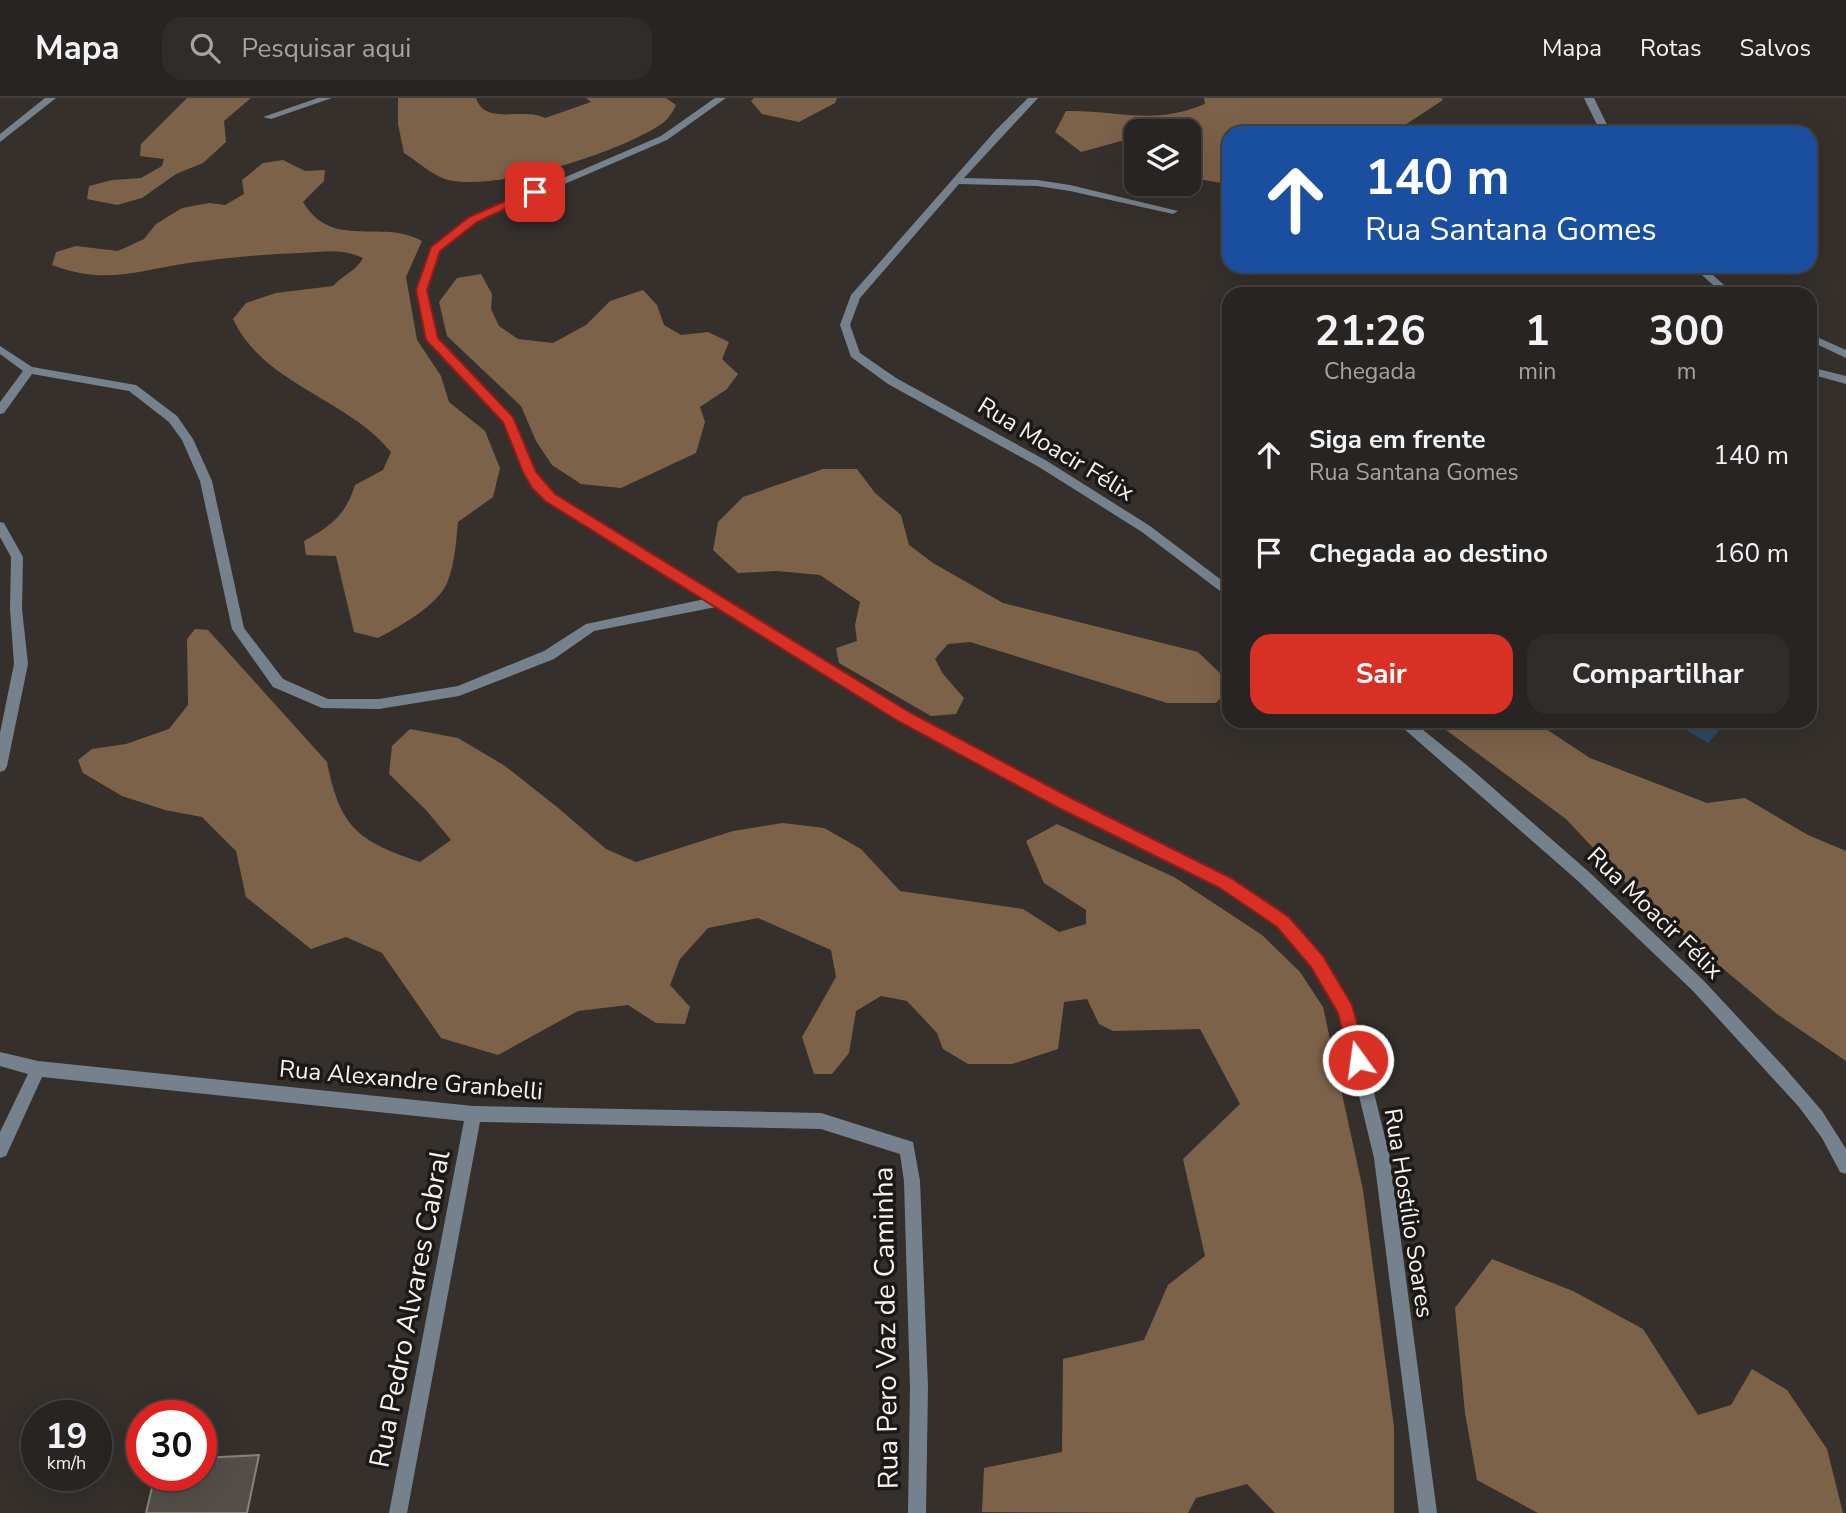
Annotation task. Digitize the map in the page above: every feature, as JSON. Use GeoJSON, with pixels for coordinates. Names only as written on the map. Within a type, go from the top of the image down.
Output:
{"type":"FeatureCollection","features":[{"type":"Feature","properties":{"kind":"street"},"geometry":{"type":"LineString","coordinates":[[0,138],[51,98]]}},
{"type":"Feature","properties":{"kind":"street"},"geometry":{"type":"LineString","coordinates":[[268,117],[327,98]]}},
{"type":"Feature","properties":{"kind":"street","name":"Rua Hostílio Soares"},"geometry":{"type":"LineString","coordinates":[[721,98],[664,138],[473,220],[435,250],[422,290],[432,340],[508,420],[529,472],[550,497],[716,602],[797,648],[828,672],[904,717],[1063,802],[1226,883],[1283,922],[1317,962],[1346,1011],[1382,1158],[1428,1513]]}},
{"type":"Feature","properties":{"kind":"street"},"geometry":{"type":"LineString","coordinates":[[957,181],[1033,98]]}},
{"type":"Feature","properties":{"kind":"street"},"geometry":{"type":"LineString","coordinates":[[1589,98],[1603,126]]}},
{"type":"Feature","properties":{"kind":"street"},"geometry":{"type":"LineString","coordinates":[[957,181],[1037,183],[1173,211]]}},
{"type":"Feature","properties":{"kind":"street","name":"Rua Moacir Félix"},"geometry":{"type":"LineString","coordinates":[[957,181],[855,297],[845,325],[855,355],[892,381],[1043,464],[1146,529],[1222,586]]}},
{"type":"Feature","properties":{"kind":"street"},"geometry":{"type":"LineString","coordinates":[[1705,273],[1721,287]]}},
{"type":"Feature","properties":{"kind":"street"},"geometry":{"type":"LineString","coordinates":[[1817,340],[1846,354]]}},
{"type":"Feature","properties":{"kind":"street"},"geometry":{"type":"LineString","coordinates":[[0,349],[29,370],[132,388],[173,419],[187,439],[206,481],[238,629],[278,683],[327,704],[379,704],[459,691],[550,655],[591,627],[716,602]]}},
{"type":"Feature","properties":{"kind":"street"},"geometry":{"type":"LineString","coordinates":[[0,410],[29,370]]}},
{"type":"Feature","properties":{"kind":"street"},"geometry":{"type":"LineString","coordinates":[[1817,373],[1846,380]]}},
{"type":"Feature","properties":{"kind":"street"},"geometry":{"type":"LineString","coordinates":[[0,526],[17,557],[16,610],[21,664],[0,766]]}},
{"type":"Feature","properties":{"kind":"street","name":"Rua Moacir Félix"},"geometry":{"type":"LineString","coordinates":[[1412,728],[1572,866],[1704,990],[1842,1148],[1846,1166]]}},
{"type":"Feature","properties":{"kind":"street","name":"Rua Alexandre Granbelli"},"geometry":{"type":"LineString","coordinates":[[0,1059],[38,1069],[473,1114],[821,1121]]}},
{"type":"Feature","properties":{"kind":"street"},"geometry":{"type":"LineString","coordinates":[[0,1150],[38,1069]]}},
{"type":"Feature","properties":{"kind":"street","name":"Rua Pedro Alvares Cabral"},"geometry":{"type":"LineString","coordinates":[[398,1513],[473,1114]]}},
{"type":"Feature","properties":{"kind":"street","name":"Rua Pero Vaz de Caminha"},"geometry":{"type":"LineString","coordinates":[[821,1121],[907,1148],[912,1181],[919,1387],[916,1513]]}},
{"type":"Feature","properties":{"kind":"shaded area"},"geometry":{"type":"Polygon","coordinates":[[[187,98],[251,98],[224,121],[226,142],[203,163],[176,174],[142,198],[117,205],[87,199],[89,186],[112,180],[141,178],[162,166],[164,159],[140,156],[141,144],[187,98]]]}},
{"type":"Feature","properties":{"kind":"shaded area"},"geometry":{"type":"Polygon","coordinates":[[[398,98],[476,98],[487,111],[496,114],[526,114],[545,118],[591,102],[586,98],[666,98],[676,105],[666,120],[646,133],[590,157],[524,175],[466,182],[440,177],[404,153],[398,124],[398,98]]]}},
{"type":"Feature","properties":{"kind":"shaded area"},"geometry":{"type":"Polygon","coordinates":[[[754,98],[837,98],[835,103],[799,122],[762,114],[751,101],[754,98]]]}},
{"type":"Feature","properties":{"kind":"shaded area"},"geometry":{"type":"Polygon","coordinates":[[[1204,98],[1443,100],[1405,126],[1222,126],[1222,183],[1201,180],[1201,119],[1124,119],[1124,140],[1081,152],[1055,132],[1066,111],[1151,116],[1186,111],[1205,104],[1204,98]]]}},
{"type":"Feature","properties":{"kind":"shaded area"},"geometry":{"type":"Polygon","coordinates":[[[283,160],[305,171],[325,170],[324,181],[303,202],[315,217],[328,226],[343,230],[390,232],[422,241],[406,277],[417,340],[441,376],[449,402],[485,431],[500,468],[493,497],[458,522],[452,568],[442,591],[417,615],[378,638],[354,632],[336,556],[306,555],[304,541],[336,519],[347,505],[355,485],[383,470],[391,452],[373,433],[265,360],[247,341],[233,319],[246,303],[276,293],[333,286],[363,258],[332,251],[272,254],[104,275],[71,271],[52,265],[56,252],[76,246],[118,251],[144,239],[156,224],[182,208],[209,203],[225,205],[244,194],[242,180],[263,163],[283,160]]]}},
{"type":"Feature","properties":{"kind":"shaded area"},"geometry":{"type":"Polygon","coordinates":[[[481,274],[492,294],[491,309],[499,326],[518,339],[553,343],[586,325],[610,301],[643,290],[657,305],[664,325],[681,335],[708,332],[729,342],[722,359],[738,374],[727,389],[700,407],[705,422],[696,453],[621,488],[581,484],[552,465],[536,441],[521,406],[447,336],[439,302],[457,278],[481,274]]]}},
{"type":"Feature","properties":{"kind":"shaded area"},"geometry":{"type":"Polygon","coordinates":[[[823,469],[857,469],[875,493],[901,515],[909,545],[933,563],[1003,603],[1198,652],[1222,675],[1222,696],[1216,703],[1167,703],[970,642],[948,644],[935,659],[943,674],[964,698],[956,714],[931,716],[839,663],[836,648],[857,641],[855,625],[860,602],[820,575],[777,571],[738,573],[713,550],[718,522],[743,497],[823,469]]]}},
{"type":"Feature","properties":{"kind":"shaded area"},"geometry":{"type":"Polygon","coordinates":[[[195,629],[208,630],[327,762],[338,803],[355,829],[381,847],[420,862],[451,840],[426,810],[389,774],[392,746],[410,729],[458,738],[505,766],[606,849],[636,862],[733,831],[783,823],[824,828],[861,849],[900,891],[1023,909],[1059,932],[1086,924],[1086,910],[1044,883],[1026,841],[1057,824],[1174,877],[1262,935],[1300,972],[1323,1007],[1363,1190],[1394,1427],[1394,1513],[1275,1513],[1247,1484],[1196,1498],[1188,1513],[982,1512],[984,1468],[1062,1452],[1063,1359],[1144,1340],[1168,1285],[1205,1256],[1183,1159],[1240,1104],[1200,1029],[1113,1031],[1099,1024],[1087,999],[1064,1002],[1058,1049],[1012,1064],[968,1064],[943,1049],[937,1033],[907,1001],[881,996],[856,1011],[849,1053],[832,1074],[814,1074],[802,1037],[836,977],[831,950],[758,918],[708,928],[680,959],[670,985],[690,1007],[685,1024],[656,1023],[628,1005],[578,1011],[498,1055],[441,1038],[382,953],[346,937],[311,949],[246,897],[236,851],[202,817],[165,810],[122,796],[83,773],[78,760],[92,749],[126,744],[169,729],[188,705],[187,639],[195,629]]]}},
{"type":"Feature","properties":{"kind":"shaded area"},"geometry":{"type":"Polygon","coordinates":[[[1443,728],[1545,728],[1590,758],[1707,803],[1745,798],[1808,835],[1846,851],[1846,1061],[1777,1014],[1645,903],[1566,819],[1443,728]]]}},
{"type":"Feature","properties":{"kind":"shaded area"},"geometry":{"type":"Polygon","coordinates":[[[1492,1259],[1573,1291],[1643,1329],[1698,1415],[1731,1405],[1752,1369],[1787,1390],[1827,1449],[1843,1513],[1538,1513],[1477,1480],[1465,1413],[1455,1308],[1492,1259]]]}},
{"type":"Feature","properties":{"kind":"water"},"geometry":{"type":"Polygon","coordinates":[[[1682,728],[1722,728],[1708,743],[1682,728]]]}},
{"type":"Feature","properties":{"kind":"building"},"geometry":{"type":"Polygon","coordinates":[[[259,1455],[247,1513],[146,1513],[151,1491],[217,1491],[217,1457],[259,1455]]]}},
{"type":"Feature","properties":{"kind":"route"},"geometry":{"type":"LineString","coordinates":[[535,192],[473,220],[435,250],[422,290],[432,340],[508,420],[529,472],[537,484],[550,497],[674,576],[797,648],[828,672],[904,717],[1063,802],[1226,883],[1283,922],[1317,962],[1346,1011],[1358,1060]]}}]}
